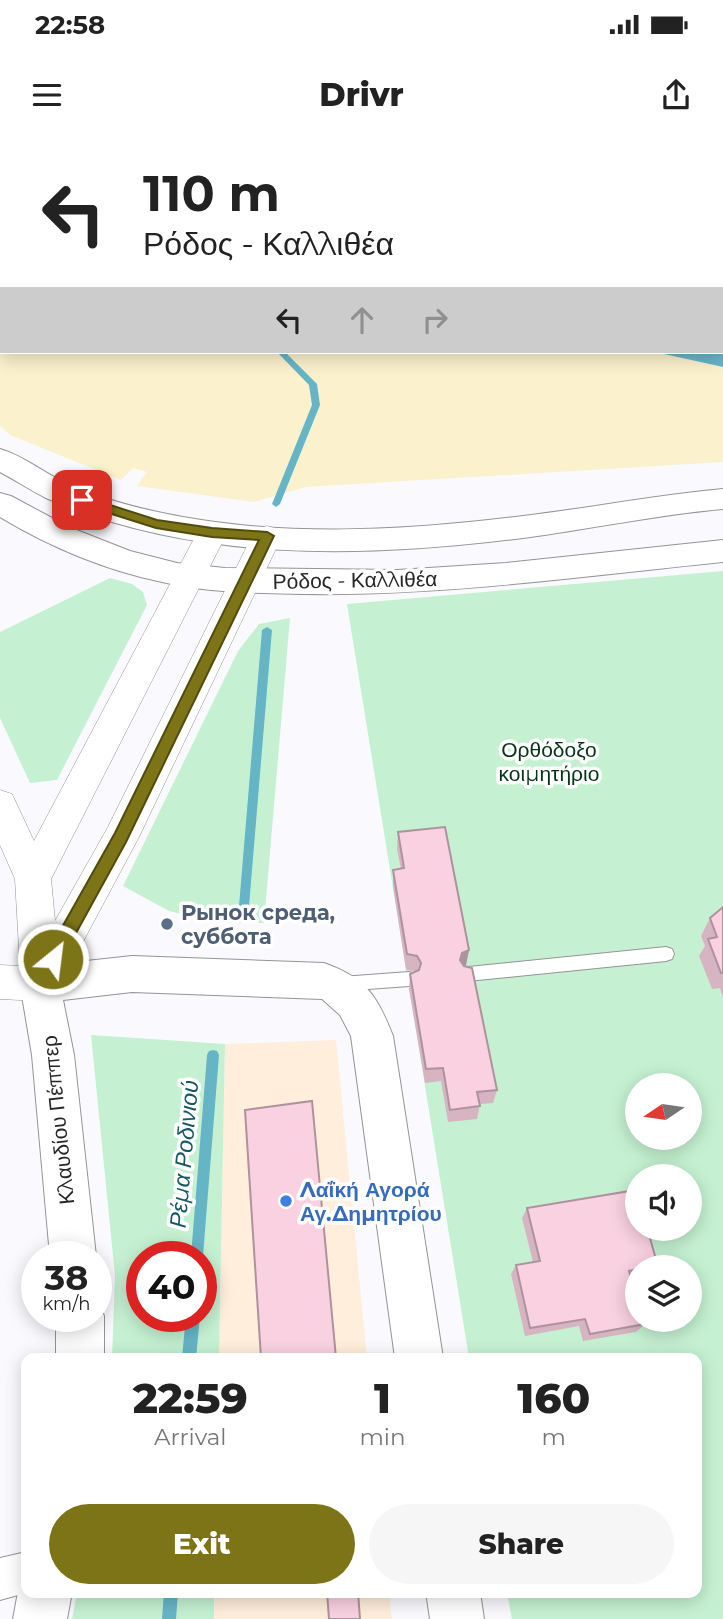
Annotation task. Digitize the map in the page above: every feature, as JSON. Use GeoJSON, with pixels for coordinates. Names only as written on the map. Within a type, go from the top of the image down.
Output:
{"type":"FeatureCollection","features":[{"type":"Feature","properties":{"kind":"main road","name":"Ρόδος - Καλλιθέα"},"geometry":{"type":"LineString","coordinates":[[0,460],[63,493],[156,524],[212,533],[267,536],[396,537],[508,528],[617,511],[723,499]]}},
{"type":"Feature","properties":{"kind":"main road","name":"Ρόδος - Καλλιθέα"},"geometry":{"type":"LineString","coordinates":[[0,503],[33,523],[90,550],[190,576],[245,581],[397,583],[723,551]]}},
{"type":"Feature","properties":{"kind":"main road"},"geometry":{"type":"LineString","coordinates":[[20,983],[132,974],[324,981],[335,984],[357,1004],[372,1036],[418,1353]]}},
{"type":"Feature","properties":{"kind":"main road","name":"Κλαυδίου Πέππερ"},"geometry":{"type":"LineString","coordinates":[[20,983],[53,1055],[72,1241]]}},
{"type":"Feature","properties":{"kind":"main road"},"geometry":{"type":"LineString","coordinates":[[79,1332],[80,1353]]}},
{"type":"Feature","properties":{"kind":"main road"},"geometry":{"type":"LineString","coordinates":[[40,1619],[43,1598]]}},
{"type":"Feature","properties":{"kind":"main road"},"geometry":{"type":"LineString","coordinates":[[454,1598],[457,1619]]}},
{"type":"Feature","properties":{"kind":"street"},"geometry":{"type":"LineString","coordinates":[[20,983],[33,879],[212,533]]}},
{"type":"Feature","properties":{"kind":"street"},"geometry":{"type":"LineString","coordinates":[[20,983],[121,837],[267,536]]}},
{"type":"Feature","properties":{"kind":"street"},"geometry":{"type":"LineString","coordinates":[[0,804],[33,879]]}},
{"type":"Feature","properties":{"kind":"street"},"geometry":{"type":"LineString","coordinates":[[0,1579],[21,1574]]}},
{"type":"Feature","properties":{"kind":"lane"},"geometry":{"type":"LineString","coordinates":[[468,974],[666,954]]}},
{"type":"Feature","properties":{"kind":"lane"},"geometry":{"type":"LineString","coordinates":[[335,984],[409,979]]}},
{"type":"Feature","properties":{"kind":"shaded area","name":"Λαΐκή Αγορά Αγ.Δημητρίου"},"geometry":{"type":"Polygon","coordinates":[[[336,1040],[367,1353],[219,1353],[225,1044],[336,1040]]]}},
{"type":"Feature","properties":{"kind":"shaded area"},"geometry":{"type":"Polygon","coordinates":[[[214,1598],[390,1598],[392,1619],[214,1619],[214,1598]]]}},
{"type":"Feature","properties":{"kind":"green space","name":"Ορθόδοξο κοιμητήριο"},"geometry":{"type":"Polygon","coordinates":[[[723,571],[723,1619],[512,1619],[508,1598],[702,1598],[702,1353],[468,1353],[347,604],[723,571]]]}},
{"type":"Feature","properties":{"kind":"green space"},"geometry":{"type":"Polygon","coordinates":[[[110,578],[132,584],[143,592],[147,605],[57,780],[30,783],[0,718],[0,632],[110,578]]]}},
{"type":"Feature","properties":{"kind":"green space"},"geometry":{"type":"Polygon","coordinates":[[[290,618],[264,923],[225,923],[169,911],[123,886],[238,651],[259,624],[290,618]]]}},
{"type":"Feature","properties":{"kind":"green space"},"geometry":{"type":"Polygon","coordinates":[[[91,1035],[225,1044],[219,1353],[112,1353],[115,1276],[91,1035]]]}},
{"type":"Feature","properties":{"kind":"green space"},"geometry":{"type":"Polygon","coordinates":[[[76,1598],[214,1598],[214,1619],[72,1619],[76,1598]]]}},
{"type":"Feature","properties":{"kind":"sand"},"geometry":{"type":"Polygon","coordinates":[[[0,354],[664,354],[723,367],[723,462],[306,487],[254,502],[137,486],[147,472],[133,468],[121,480],[10,435],[0,426],[0,354]]]}},
{"type":"Feature","properties":{"kind":"water"},"geometry":{"type":"Polygon","coordinates":[[[664,354],[723,354],[723,367],[664,354]]]}},
{"type":"Feature","properties":{"kind":"building"},"geometry":{"type":"Polygon","coordinates":[[[445,827],[469,950],[462,953],[460,960],[464,966],[472,968],[497,1090],[477,1092],[480,1106],[450,1110],[443,1068],[426,1069],[410,974],[419,970],[421,963],[417,956],[407,954],[393,870],[404,868],[398,832],[445,827]]]}},
{"type":"Feature","properties":{"kind":"building"},"geometry":{"type":"Polygon","coordinates":[[[723,907],[721,973],[708,939],[717,937],[710,918],[723,907]]]}},
{"type":"Feature","properties":{"kind":"building"},"geometry":{"type":"Polygon","coordinates":[[[312,1101],[336,1353],[261,1353],[245,1110],[312,1101]]]}},
{"type":"Feature","properties":{"kind":"building"},"geometry":{"type":"Polygon","coordinates":[[[625,1192],[625,1241],[651,1241],[655,1255],[625,1255],[625,1328],[590,1334],[585,1319],[530,1328],[516,1265],[540,1261],[527,1208],[625,1192]]]}},
{"type":"Feature","properties":{"kind":"building"},"geometry":{"type":"Polygon","coordinates":[[[327,1598],[358,1598],[360,1619],[329,1619],[327,1598]]]}},
{"type":"Feature","properties":{"kind":"waterway"},"geometry":{"type":"LineString","coordinates":[[276,504],[316,405],[313,384],[283,354]]}},
{"type":"Feature","properties":{"kind":"waterway"},"geometry":{"type":"LineString","coordinates":[[244,906],[267,630]]}},
{"type":"Feature","properties":{"kind":"waterway","name":"Ρέμα Ροδινιού"},"geometry":{"type":"LineString","coordinates":[[198,1241],[213,1055]]}},
{"type":"Feature","properties":{"kind":"waterway","name":"Ρέμα Ροδινιού"},"geometry":{"type":"LineString","coordinates":[[189,1353],[191,1332]]}},
{"type":"Feature","properties":{"kind":"waterway","name":"Ρέμα Ροδινιού"},"geometry":{"type":"LineString","coordinates":[[169,1619],[171,1598]]}},
{"type":"Feature","properties":{"kind":"place","name":"Рынок среда, суббота"},"geometry":{"type":"Point","coordinates":[167,924]}},
{"type":"Feature","properties":{"kind":"place","name":"Λαΐκή Αγορά Αγ.Δημητρίου"},"geometry":{"type":"Point","coordinates":[286,1201]}},
{"type":"Feature","properties":{"kind":"route"},"geometry":{"type":"LineString","coordinates":[[53,959],[121,837],[267,536],[212,533],[156,524],[82,500]]}}]}
